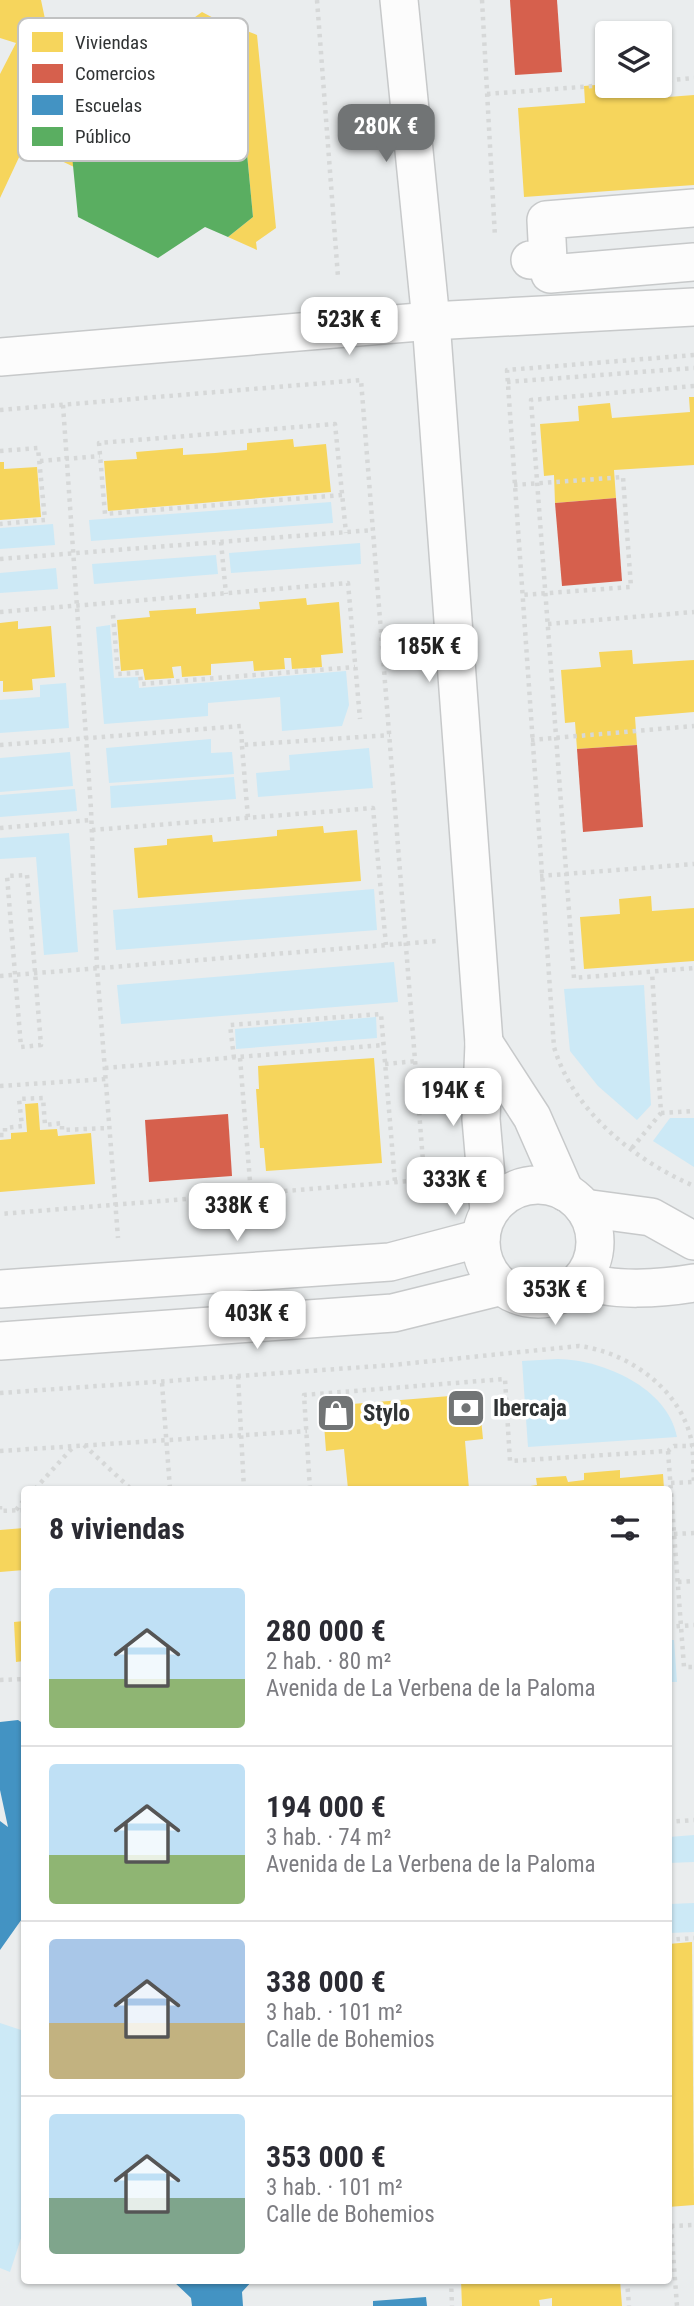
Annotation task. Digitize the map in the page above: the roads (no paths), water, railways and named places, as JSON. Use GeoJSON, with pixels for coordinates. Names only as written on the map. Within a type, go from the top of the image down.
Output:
{"type":"FeatureCollection","features":[{"type":"Feature","properties":{"kind":"street"},"geometry":{"type":"LineString","coordinates":[[399,0],[431,321],[484,1043],[481,1119],[485,1265],[502,1286],[530,1299],[549,1299],[568,1292],[583,1279],[593,1263],[596,1244],[594,1225],[575,1200],[532,1117],[484,1043]]}},
{"type":"Feature","properties":{"kind":"street"},"geometry":{"type":"LineString","coordinates":[[694,208],[546,220],[545,269],[694,262]]}},
{"type":"Feature","properties":{"kind":"street"},"geometry":{"type":"LineString","coordinates":[[0,357],[431,321],[694,307]]}},
{"type":"Feature","properties":{"kind":"street"},"geometry":{"type":"LineString","coordinates":[[0,1289],[390,1262],[485,1225],[502,1198],[518,1189],[536,1185],[575,1200],[651,1217],[694,1241]]}},
{"type":"Feature","properties":{"kind":"street"},"geometry":{"type":"LineString","coordinates":[[583,1279],[596,1286],[620,1287],[694,1283]]}},
{"type":"Feature","properties":{"kind":"street"},"geometry":{"type":"LineString","coordinates":[[0,1341],[393,1313],[502,1286]]}},
{"type":"Feature","properties":{"kind":"place","name":"Ibercaja"},"geometry":{"type":"Point","coordinates":[466,1408]}},
{"type":"Feature","properties":{"kind":"place","name":"Stylo"},"geometry":{"type":"Point","coordinates":[336,1413]}}]}
